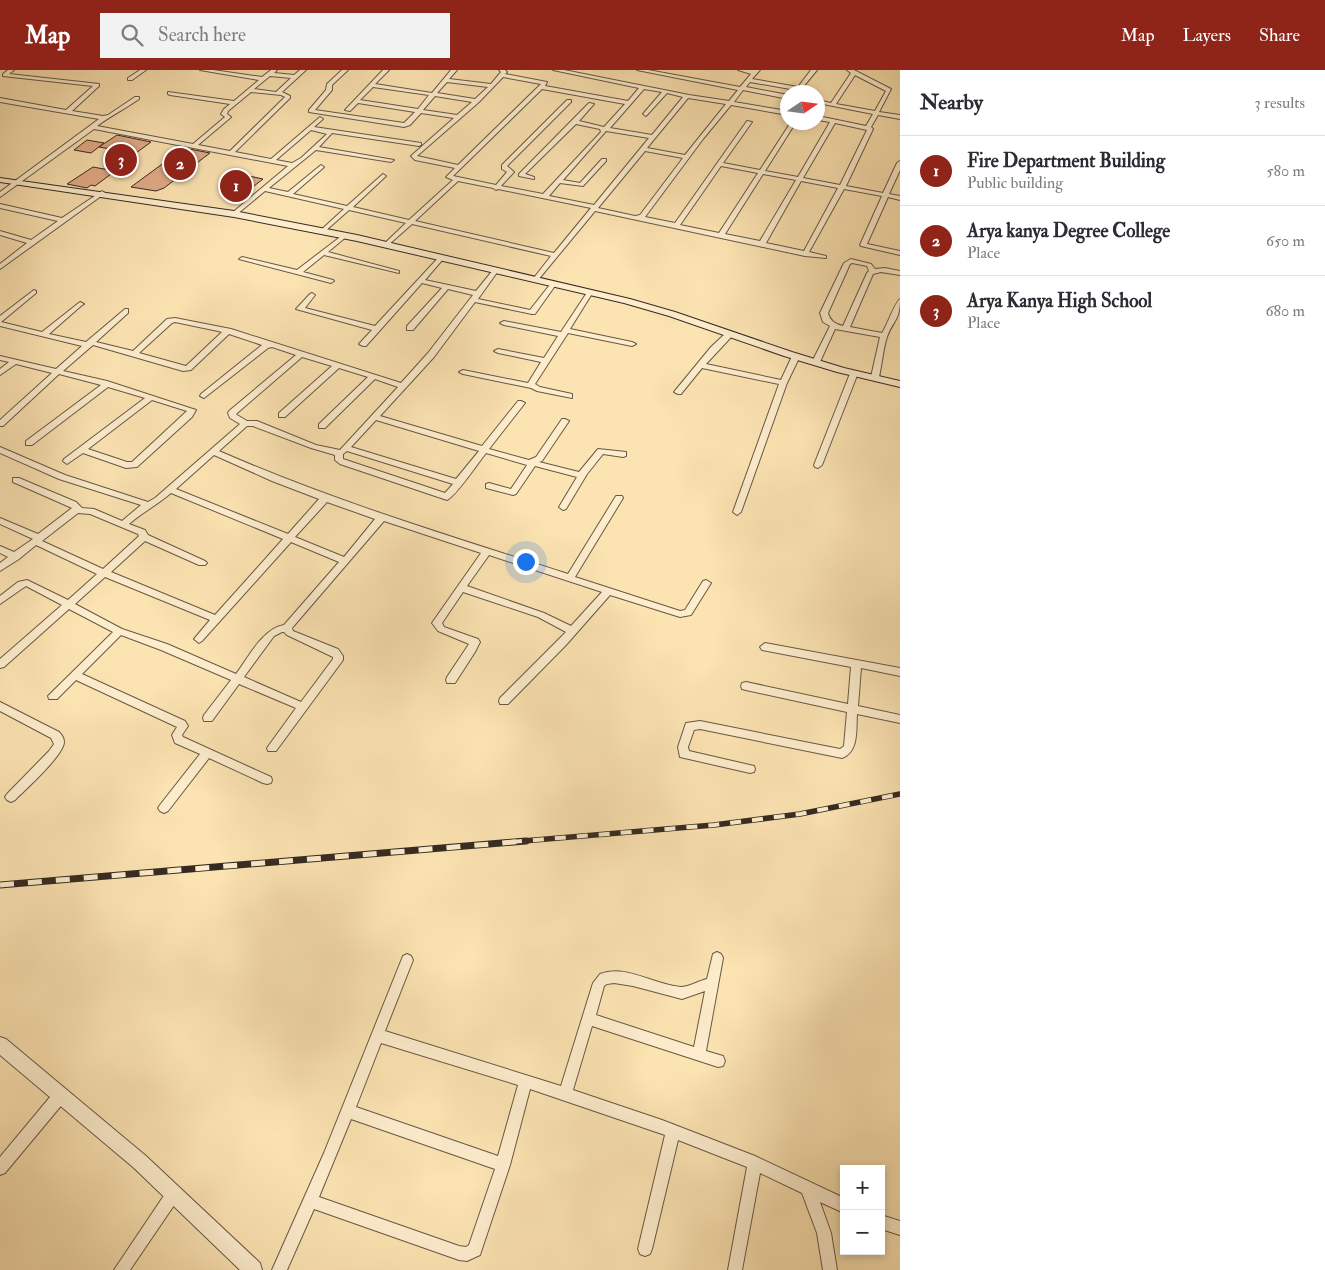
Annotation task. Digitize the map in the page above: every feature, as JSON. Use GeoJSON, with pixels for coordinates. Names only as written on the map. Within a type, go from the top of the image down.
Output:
{"type":"FeatureCollection","features":[{"type":"Feature","properties":{"kind":"main road"},"geometry":{"type":"LineString","coordinates":[[0,180],[102,193],[234,214],[323,231],[554,283],[672,314],[796,356],[900,384]]}},
{"type":"Feature","properties":{"kind":"street"},"geometry":{"type":"LineString","coordinates":[[11,70],[5,75],[97,85],[67,112]]}},
{"type":"Feature","properties":{"kind":"street"},"geometry":{"type":"LineString","coordinates":[[31,78],[42,70]]}},
{"type":"Feature","properties":{"kind":"street"},"geometry":{"type":"LineString","coordinates":[[130,79],[143,70]]}},
{"type":"Feature","properties":{"kind":"street"},"geometry":{"type":"LineString","coordinates":[[203,70],[264,78]]}},
{"type":"Feature","properties":{"kind":"street"},"geometry":{"type":"LineString","coordinates":[[279,94],[304,70]]}},
{"type":"Feature","properties":{"kind":"street"},"geometry":{"type":"LineString","coordinates":[[345,70],[329,85],[329,90],[311,111],[404,125],[408,124],[454,70]]}},
{"type":"Feature","properties":{"kind":"street"},"geometry":{"type":"LineString","coordinates":[[348,110],[386,70]]}},
{"type":"Feature","properties":{"kind":"street"},"geometry":{"type":"LineString","coordinates":[[556,70],[687,96],[780,111]]}},
{"type":"Feature","properties":{"kind":"street"},"geometry":{"type":"LineString","coordinates":[[632,84],[644,70],[780,96]]}},
{"type":"Feature","properties":{"kind":"street"},"geometry":{"type":"LineString","coordinates":[[741,70],[756,71]]}},
{"type":"Feature","properties":{"kind":"street"},"geometry":{"type":"LineString","coordinates":[[803,85],[814,70]]}},
{"type":"Feature","properties":{"kind":"street"},"geometry":{"type":"LineString","coordinates":[[640,218],[756,71]]}},
{"type":"Feature","properties":{"kind":"street"},"geometry":{"type":"LineString","coordinates":[[805,254],[842,187],[870,129],[868,127],[875,112],[890,90],[852,71],[832,105]]}},
{"type":"Feature","properties":{"kind":"street"},"geometry":{"type":"LineString","coordinates":[[194,146],[228,117],[224,113],[272,72],[296,77]]}},
{"type":"Feature","properties":{"kind":"street"},"geometry":{"type":"LineString","coordinates":[[459,167],[414,156],[477,101],[492,86],[502,72],[545,83],[449,177],[824,258]]}},
{"type":"Feature","properties":{"kind":"street"},"geometry":{"type":"LineString","coordinates":[[446,80],[492,86]]}},
{"type":"Feature","properties":{"kind":"street"},"geometry":{"type":"LineString","coordinates":[[749,80],[780,87]]}},
{"type":"Feature","properties":{"kind":"street"},"geometry":{"type":"LineString","coordinates":[[371,85],[477,101]]}},
{"type":"Feature","properties":{"kind":"street"},"geometry":{"type":"LineString","coordinates":[[544,197],[643,87]]}},
{"type":"Feature","properties":{"kind":"street"},"geometry":{"type":"LineString","coordinates":[[541,88],[630,103]]}},
{"type":"Feature","properties":{"kind":"street"},"geometry":{"type":"LineString","coordinates":[[231,153],[288,96],[251,90]]}},
{"type":"Feature","properties":{"kind":"street"},"geometry":{"type":"LineString","coordinates":[[646,114],[666,91]]}},
{"type":"Feature","properties":{"kind":"street"},"geometry":{"type":"LineString","coordinates":[[170,93],[236,102]]}},
{"type":"Feature","properties":{"kind":"street"},"geometry":{"type":"LineString","coordinates":[[536,279],[687,96]]}},
{"type":"Feature","properties":{"kind":"street"},"geometry":{"type":"LineString","coordinates":[[0,100],[102,118],[110,116],[137,98]]}},
{"type":"Feature","properties":{"kind":"street"},"geometry":{"type":"LineString","coordinates":[[356,101],[459,117]]}},
{"type":"Feature","properties":{"kind":"street"},"geometry":{"type":"LineString","coordinates":[[496,188],[511,172],[504,168],[504,166],[569,101]]}},
{"type":"Feature","properties":{"kind":"street"},"geometry":{"type":"LineString","coordinates":[[532,178],[521,175],[591,104]]}},
{"type":"Feature","properties":{"kind":"street"},"geometry":{"type":"LineString","coordinates":[[825,104],[900,117]]}},
{"type":"Feature","properties":{"kind":"street"},"geometry":{"type":"LineString","coordinates":[[0,195],[94,127],[102,118]]}},
{"type":"Feature","properties":{"kind":"street"},"geometry":{"type":"LineString","coordinates":[[552,118],[560,119]]}},
{"type":"Feature","properties":{"kind":"street"},"geometry":{"type":"LineString","coordinates":[[273,160],[320,119]]}},
{"type":"Feature","properties":{"kind":"street"},"geometry":{"type":"LineString","coordinates":[[825,119],[868,127]]}},
{"type":"Feature","properties":{"kind":"street"},"geometry":{"type":"LineString","coordinates":[[567,121],[654,136]]}},
{"type":"Feature","properties":{"kind":"street"},"geometry":{"type":"LineString","coordinates":[[762,244],[833,121]]}},
{"type":"Feature","properties":{"kind":"street"},"geometry":{"type":"LineString","coordinates":[[676,226],[749,122]]}},
{"type":"Feature","properties":{"kind":"street"},"geometry":{"type":"LineString","coordinates":[[94,127],[273,160],[293,166]]}},
{"type":"Feature","properties":{"kind":"street"},"geometry":{"type":"LineString","coordinates":[[310,128],[418,144]]}},
{"type":"Feature","properties":{"kind":"street"},"geometry":{"type":"LineString","coordinates":[[720,236],[789,130]]}},
{"type":"Feature","properties":{"kind":"street"},"geometry":{"type":"LineString","coordinates":[[234,214],[315,148],[330,132]]}},
{"type":"Feature","properties":{"kind":"street"},"geometry":{"type":"LineString","coordinates":[[315,148],[391,160]]}},
{"type":"Feature","properties":{"kind":"street"},"geometry":{"type":"LineString","coordinates":[[644,149],[687,157]]}},
{"type":"Feature","properties":{"kind":"street"},"geometry":{"type":"LineString","coordinates":[[559,181],[581,185],[604,160]]}},
{"type":"Feature","properties":{"kind":"street"},"geometry":{"type":"LineString","coordinates":[[900,163],[898,173],[885,196],[864,245],[900,253]]}},
{"type":"Feature","properties":{"kind":"street"},"geometry":{"type":"LineString","coordinates":[[720,164],[900,198]]}},
{"type":"Feature","properties":{"kind":"street"},"geometry":{"type":"LineString","coordinates":[[288,195],[321,167]]}},
{"type":"Feature","properties":{"kind":"street"},"geometry":{"type":"LineString","coordinates":[[323,231],[383,176]]}},
{"type":"Feature","properties":{"kind":"street"},"geometry":{"type":"LineString","coordinates":[[386,245],[456,180]]}},
{"type":"Feature","properties":{"kind":"street"},"geometry":{"type":"LineString","coordinates":[[265,189],[555,255]]}},
{"type":"Feature","properties":{"kind":"street"},"geometry":{"type":"LineString","coordinates":[[0,267],[102,193]]}},
{"type":"Feature","properties":{"kind":"street"},"geometry":{"type":"LineString","coordinates":[[0,206],[64,220]]}},
{"type":"Feature","properties":{"kind":"street"},"geometry":{"type":"LineString","coordinates":[[0,233],[32,242]]}},
{"type":"Feature","properties":{"kind":"street"},"geometry":{"type":"LineString","coordinates":[[299,272],[344,236]]}},
{"type":"Feature","properties":{"kind":"street"},"geometry":{"type":"LineString","coordinates":[[323,253],[397,272]]}},
{"type":"Feature","properties":{"kind":"street"},"geometry":{"type":"LineString","coordinates":[[363,344],[441,258]]}},
{"type":"Feature","properties":{"kind":"street"},"geometry":{"type":"LineString","coordinates":[[0,259],[8,261]]}},
{"type":"Feature","properties":{"kind":"street"},"geometry":{"type":"LineString","coordinates":[[242,259],[331,281]]}},
{"type":"Feature","properties":{"kind":"street"},"geometry":{"type":"LineString","coordinates":[[873,271],[869,265],[853,262],[847,263],[824,313],[826,320],[835,326],[884,336]]}},
{"type":"Feature","properties":{"kind":"street"},"geometry":{"type":"LineString","coordinates":[[846,327],[870,273],[882,270],[900,273]]}},
{"type":"Feature","properties":{"kind":"street"},"geometry":{"type":"LineString","coordinates":[[495,271],[431,355],[343,451],[339,460],[441,497],[449,496],[521,402]]}},
{"type":"Feature","properties":{"kind":"street"},"geometry":{"type":"LineString","coordinates":[[420,281],[530,312],[535,309],[554,283]]}},
{"type":"Feature","properties":{"kind":"street"},"geometry":{"type":"LineString","coordinates":[[410,328],[446,287]]}},
{"type":"Feature","properties":{"kind":"street"},"geometry":{"type":"LineString","coordinates":[[0,320],[34,292]]}},
{"type":"Feature","properties":{"kind":"street"},"geometry":{"type":"LineString","coordinates":[[531,386],[590,292]]}},
{"type":"Feature","properties":{"kind":"street"},"geometry":{"type":"LineString","coordinates":[[312,295],[300,309],[377,329]]}},
{"type":"Feature","properties":{"kind":"street"},"geometry":{"type":"LineString","coordinates":[[875,377],[884,336],[890,328],[900,301]]}},
{"type":"Feature","properties":{"kind":"street"},"geometry":{"type":"LineString","coordinates":[[44,334],[80,304]]}},
{"type":"Feature","properties":{"kind":"street"},"geometry":{"type":"LineString","coordinates":[[0,424],[125,310]]}},
{"type":"Feature","properties":{"kind":"street"},"geometry":{"type":"LineString","coordinates":[[134,354],[172,320],[228,331],[404,386]]}},
{"type":"Feature","properties":{"kind":"street"},"geometry":{"type":"LineString","coordinates":[[0,324],[95,344],[183,369],[188,368],[228,331]]}},
{"type":"Feature","properties":{"kind":"street"},"geometry":{"type":"LineString","coordinates":[[504,324],[565,332],[632,344]]}},
{"type":"Feature","properties":{"kind":"street"},"geometry":{"type":"LineString","coordinates":[[816,362],[831,328],[835,326]]}},
{"type":"Feature","properties":{"kind":"street"},"geometry":{"type":"LineString","coordinates":[[678,392],[700,365],[730,334]]}},
{"type":"Feature","properties":{"kind":"street"},"geometry":{"type":"LineString","coordinates":[[204,396],[240,365],[269,345]]}},
{"type":"Feature","properties":{"kind":"street"},"geometry":{"type":"LineString","coordinates":[[498,351],[546,361]]}},
{"type":"Feature","properties":{"kind":"street"},"geometry":{"type":"LineString","coordinates":[[245,424],[233,416],[234,411],[301,354]]}},
{"type":"Feature","properties":{"kind":"street"},"geometry":{"type":"LineString","coordinates":[[736,512],[783,383],[796,356]]}},
{"type":"Feature","properties":{"kind":"street"},"geometry":{"type":"LineString","coordinates":[[0,358],[107,384],[190,408],[192,412],[134,465],[126,465],[82,450]]}},
{"type":"Feature","properties":{"kind":"street"},"geometry":{"type":"LineString","coordinates":[[0,374],[15,361]]}},
{"type":"Feature","properties":{"kind":"street"},"geometry":{"type":"LineString","coordinates":[[282,415],[338,365]]}},
{"type":"Feature","properties":{"kind":"street"},"geometry":{"type":"LineString","coordinates":[[700,365],[783,383]]}},
{"type":"Feature","properties":{"kind":"street"},"geometry":{"type":"LineString","coordinates":[[463,372],[569,396]]}},
{"type":"Feature","properties":{"kind":"street"},"geometry":{"type":"LineString","coordinates":[[818,465],[854,373]]}},
{"type":"Feature","properties":{"kind":"street"},"geometry":{"type":"LineString","coordinates":[[322,426],[374,376]]}},
{"type":"Feature","properties":{"kind":"street"},"geometry":{"type":"LineString","coordinates":[[29,442],[107,384]]}},
{"type":"Feature","properties":{"kind":"street"},"geometry":{"type":"LineString","coordinates":[[67,461],[151,397]]}},
{"type":"Feature","properties":{"kind":"street"},"geometry":{"type":"LineString","coordinates":[[375,417],[484,450],[576,475],[583,474]]}},
{"type":"Feature","properties":{"kind":"street"},"geometry":{"type":"LineString","coordinates":[[489,486],[513,492],[565,421]]}},
{"type":"Feature","properties":{"kind":"street"},"geometry":{"type":"LineString","coordinates":[[123,525],[141,509],[158,500],[245,424],[254,423],[315,447],[343,451],[459,483]]}},
{"type":"Feature","properties":{"kind":"street"},"geometry":{"type":"LineString","coordinates":[[0,450],[62,477],[149,505]]}},
{"type":"Feature","properties":{"kind":"street"},"geometry":{"type":"LineString","coordinates":[[563,508],[583,474],[601,451],[623,454]]}},
{"type":"Feature","properties":{"kind":"street"},"geometry":{"type":"LineString","coordinates":[[213,452],[274,479],[325,498],[683,615],[688,613],[706,583]]}},
{"type":"Feature","properties":{"kind":"street"},"geometry":{"type":"LineString","coordinates":[[16,480],[73,504],[79,510]]}},
{"type":"Feature","properties":{"kind":"street"},"geometry":{"type":"LineString","coordinates":[[170,490],[346,561]]}},
{"type":"Feature","properties":{"kind":"street"},"geometry":{"type":"LineString","coordinates":[[199,639],[325,501],[325,498]]}},
{"type":"Feature","properties":{"kind":"street"},"geometry":{"type":"LineString","coordinates":[[570,578],[619,498]]}},
{"type":"Feature","properties":{"kind":"street"},"geometry":{"type":"LineString","coordinates":[[0,568],[73,512],[79,510],[92,511],[144,533],[144,537],[202,563]]}},
{"type":"Feature","properties":{"kind":"street"},"geometry":{"type":"LineString","coordinates":[[208,718],[271,634],[286,628],[379,522],[378,516]]}},
{"type":"Feature","properties":{"kind":"street"},"geometry":{"type":"LineString","coordinates":[[0,521],[104,573],[217,619]]}},
{"type":"Feature","properties":{"kind":"street"},"geometry":{"type":"LineString","coordinates":[[0,664],[144,537]]}},
{"type":"Feature","properties":{"kind":"street"},"geometry":{"type":"LineString","coordinates":[[0,549],[16,557]]}},
{"type":"Feature","properties":{"kind":"street"},"geometry":{"type":"LineString","coordinates":[[452,680],[472,649],[474,642],[441,629],[437,623],[486,552]]}},
{"type":"Feature","properties":{"kind":"street"},"geometry":{"type":"LineString","coordinates":[[0,601],[25,583],[119,631],[303,707]]}},
{"type":"Feature","properties":{"kind":"street"},"geometry":{"type":"LineString","coordinates":[[462,588],[541,615],[573,631]]}},
{"type":"Feature","properties":{"kind":"street"},"geometry":{"type":"LineString","coordinates":[[504,701],[573,631],[608,591]]}},
{"type":"Feature","properties":{"kind":"street"},"geometry":{"type":"LineString","coordinates":[[272,748],[338,660],[336,652],[290,633],[286,628]]}},
{"type":"Feature","properties":{"kind":"street"},"geometry":{"type":"LineString","coordinates":[[53,696],[119,631]]}},
{"type":"Feature","properties":{"kind":"street"},"geometry":{"type":"LineString","coordinates":[[765,646],[900,672]]}},
{"type":"Feature","properties":{"kind":"street"},"geometry":{"type":"LineString","coordinates":[[750,769],[684,754],[683,747],[690,726],[700,725],[842,754],[849,748],[856,664]]}},
{"type":"Feature","properties":{"kind":"street"},"geometry":{"type":"LineString","coordinates":[[75,675],[181,724],[183,726],[177,738],[267,780]]}},
{"type":"Feature","properties":{"kind":"street"},"geometry":{"type":"LineString","coordinates":[[746,686],[900,719]]}},
{"type":"Feature","properties":{"kind":"street"},"geometry":{"type":"LineString","coordinates":[[0,706],[55,734],[59,744],[53,754],[11,797]]}},
{"type":"Feature","properties":{"kind":"street"},"geometry":{"type":"LineString","coordinates":[[164,808],[207,753]]}},
{"type":"Feature","properties":{"kind":"street"},"geometry":{"type":"LineString","coordinates":[[699,1055],[717,958]]}},
{"type":"Feature","properties":{"kind":"street"},"geometry":{"type":"LineString","coordinates":[[279,1270],[312,1201],[407,960]]}},
{"type":"Feature","properties":{"kind":"street"},"geometry":{"type":"LineString","coordinates":[[565,1094],[599,984],[604,978],[619,978],[684,993],[700,985],[712,985]]}},
{"type":"Feature","properties":{"kind":"street"},"geometry":{"type":"LineString","coordinates":[[588,1019],[718,1061]]}},
{"type":"Feature","properties":{"kind":"street"},"geometry":{"type":"LineString","coordinates":[[377,1035],[526,1081],[673,1132],[755,1164],[840,1204]]}},
{"type":"Feature","properties":{"kind":"street"},"geometry":{"type":"LineString","coordinates":[[0,1044],[174,1193],[252,1270]]}},
{"type":"Feature","properties":{"kind":"street"},"geometry":{"type":"LineString","coordinates":[[312,1201],[459,1253],[467,1254],[475,1250],[479,1243],[503,1165],[526,1081]]}},
{"type":"Feature","properties":{"kind":"street"},"geometry":{"type":"LineString","coordinates":[[0,1168],[60,1096]]}},
{"type":"Feature","properties":{"kind":"street"},"geometry":{"type":"LineString","coordinates":[[348,1111],[503,1165]]}},
{"type":"Feature","properties":{"kind":"street"},"geometry":{"type":"LineString","coordinates":[[645,1249],[673,1132]]}},
{"type":"Feature","properties":{"kind":"street"},"geometry":{"type":"LineString","coordinates":[[735,1270],[755,1164]]}},
{"type":"Feature","properties":{"kind":"street"},"geometry":{"type":"LineString","coordinates":[[808,1190],[824,1233],[830,1270]]}},
{"type":"Feature","properties":{"kind":"street"},"geometry":{"type":"LineString","coordinates":[[121,1270],[174,1193]]}},
{"type":"Feature","properties":{"kind":"street"},"geometry":{"type":"LineString","coordinates":[[885,1223],[900,1228]]}},
{"type":"Feature","properties":{"kind":"building"},"geometry":{"type":"Polygon","coordinates":[[[117,135],[151,142],[136,153],[99,147],[117,135]]]}},
{"type":"Feature","properties":{"kind":"building"},"geometry":{"type":"Polygon","coordinates":[[[87,140],[104,143],[91,153],[74,150],[87,140]]]}},
{"type":"Feature","properties":{"kind":"building"},"geometry":{"type":"Polygon","coordinates":[[[184,148],[210,153],[164,188],[156,191],[131,187],[184,148]]]}},
{"type":"Feature","properties":{"kind":"building"},"geometry":{"type":"Polygon","coordinates":[[[93,167],[115,171],[95,186],[91,185],[87,188],[67,184],[93,167]]]}},
{"type":"Feature","properties":{"kind":"building"},"geometry":{"type":"Polygon","coordinates":[[[249,176],[263,179],[245,193],[231,190],[249,176]]]}},
{"type":"Feature","properties":{"kind":"railway"},"geometry":{"type":"LineString","coordinates":[[511,842],[714,825],[800,814],[900,794]]}},
{"type":"Feature","properties":{"kind":"railway"},"geometry":{"type":"LineString","coordinates":[[0,885],[526,841]]}},
{"type":"Feature","properties":{"kind":"place","name":"Arya Kanya High School"},"geometry":{"type":"Point","coordinates":[121,160]}},
{"type":"Feature","properties":{"kind":"place","name":"Arya kanya Degree College"},"geometry":{"type":"Point","coordinates":[180,164]}},
{"type":"Feature","properties":{"kind":"place","name":"Fire Department Building"},"geometry":{"type":"Point","coordinates":[236,186]}}]}
